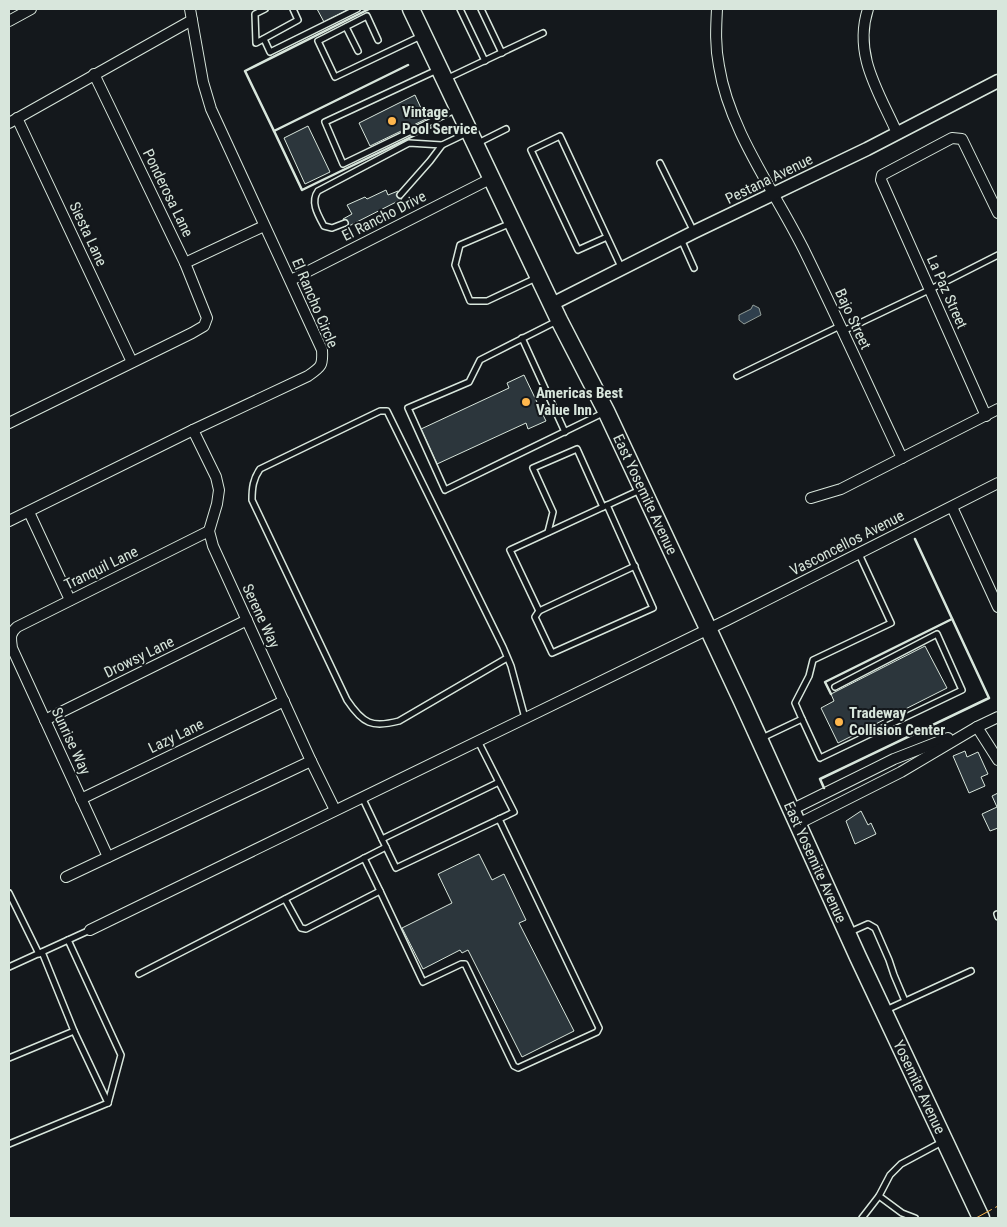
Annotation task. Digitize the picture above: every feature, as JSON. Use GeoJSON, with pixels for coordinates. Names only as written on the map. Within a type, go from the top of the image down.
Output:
{"type":"FeatureCollection","features":[{"type":"Feature","properties":{"kind":"main road","name":"East Yosemite Avenue"},"geometry":{"type":"LineString","coordinates":[[411,9],[642,488],[858,957]]}},
{"type":"Feature","properties":{"kind":"main road","name":"Yosemite Avenue"},"geometry":{"type":"LineString","coordinates":[[858,957],[981,1218]]}},
{"type":"Feature","properties":{"kind":"street"},"geometry":{"type":"LineString","coordinates":[[9,21],[31,9]]}},
{"type":"Feature","properties":{"kind":"street","name":"El Rancho Circle"},"geometry":{"type":"LineString","coordinates":[[9,522],[193,430],[308,376],[320,367],[323,362],[322,350],[212,109],[203,82],[190,9]]}},
{"type":"Feature","properties":{"kind":"street","name":"Bajo Street"},"geometry":{"type":"LineString","coordinates":[[717,9],[715,37],[719,66],[725,92],[742,136],[803,247],[902,458]]}},
{"type":"Feature","properties":{"kind":"street"},"geometry":{"type":"LineString","coordinates":[[868,9],[863,33],[865,59],[897,133]]}},
{"type":"Feature","properties":{"kind":"street"},"geometry":{"type":"LineString","coordinates":[[13,121],[192,20]]}},
{"type":"Feature","properties":{"kind":"street","name":"Ponderosa Lane"},"geometry":{"type":"LineString","coordinates":[[94,74],[185,263],[207,318],[204,326],[132,362]]}},
{"type":"Feature","properties":{"kind":"street","name":"Pestana Avenue"},"geometry":{"type":"LineString","coordinates":[[552,304],[998,81]]}},
{"type":"Feature","properties":{"kind":"street","name":"Siesta Lane"},"geometry":{"type":"LineString","coordinates":[[13,121],[132,362]]}},
{"type":"Feature","properties":{"kind":"street","name":"La Paz Street"},"geometry":{"type":"LineString","coordinates":[[986,416],[881,180],[882,175],[952,138],[962,139],[998,213]]}},
{"type":"Feature","properties":{"kind":"street","name":"El Rancho Drive"},"geometry":{"type":"LineString","coordinates":[[290,280],[492,178]]}},
{"type":"Feature","properties":{"kind":"street"},"geometry":{"type":"LineString","coordinates":[[185,263],[264,226]]}},
{"type":"Feature","properties":{"kind":"street"},"geometry":{"type":"LineString","coordinates":[[9,423],[132,362]]}},
{"type":"Feature","properties":{"kind":"street"},"geometry":{"type":"LineString","coordinates":[[811,498],[842,489],[998,409]]}},
{"type":"Feature","properties":{"kind":"street"},"geometry":{"type":"LineString","coordinates":[[193,430],[216,477],[219,490],[209,532]]}},
{"type":"Feature","properties":{"kind":"street","name":"Vasconcellos Avenue"},"geometry":{"type":"LineString","coordinates":[[90,930],[708,629],[998,483]]}},
{"type":"Feature","properties":{"kind":"street"},"geometry":{"type":"LineString","coordinates":[[952,507],[998,606]]}},
{"type":"Feature","properties":{"kind":"street"},"geometry":{"type":"LineString","coordinates":[[29,512],[70,600]]}},
{"type":"Feature","properties":{"kind":"street","name":"Tranquil Lane"},"geometry":{"type":"LineString","coordinates":[[10,636],[17,627],[209,532]]}},
{"type":"Feature","properties":{"kind":"street","name":"Serene Way"},"geometry":{"type":"LineString","coordinates":[[209,532],[212,546],[284,701],[310,762],[335,810]]}},
{"type":"Feature","properties":{"kind":"street","name":"Drowsy Lane"},"geometry":{"type":"LineString","coordinates":[[44,720],[247,620]]}},
{"type":"Feature","properties":{"kind":"street","name":"Sunrise Way"},"geometry":{"type":"LineString","coordinates":[[10,636],[12,648],[108,857]]}},
{"type":"Feature","properties":{"kind":"street","name":"Lazy Lane"},"geometry":{"type":"LineString","coordinates":[[81,799],[284,701]]}},
{"type":"Feature","properties":{"kind":"street"},"geometry":{"type":"LineString","coordinates":[[794,817],[894,759],[998,717]]}},
{"type":"Feature","properties":{"kind":"street"},"geometry":{"type":"LineString","coordinates":[[977,727],[998,760]]}},
{"type":"Feature","properties":{"kind":"street"},"geometry":{"type":"LineString","coordinates":[[794,817],[901,772],[977,727]]}},
{"type":"Feature","properties":{"kind":"street"},"geometry":{"type":"LineString","coordinates":[[66,877],[310,762]]}},
{"type":"Feature","properties":{"kind":"lane"},"geometry":{"type":"LineString","coordinates":[[265,9],[255,14],[256,43],[298,20],[293,9]]}},
{"type":"Feature","properties":{"kind":"lane"},"geometry":{"type":"LineString","coordinates":[[264,39],[270,52],[357,9]]}},
{"type":"Feature","properties":{"kind":"lane"},"geometry":{"type":"LineString","coordinates":[[460,9],[485,60]]}},
{"type":"Feature","properties":{"kind":"lane"},"geometry":{"type":"LineString","coordinates":[[481,9],[502,53]]}},
{"type":"Feature","properties":{"kind":"lane"},"geometry":{"type":"LineString","coordinates":[[378,40],[367,16],[318,41],[335,77],[424,35]]}},
{"type":"Feature","properties":{"kind":"lane"},"geometry":{"type":"LineString","coordinates":[[346,27],[358,51]]}},
{"type":"Feature","properties":{"kind":"lane"},"geometry":{"type":"LineString","coordinates":[[459,108],[343,164],[325,122],[442,74],[485,60],[543,34]]}},
{"type":"Feature","properties":{"kind":"lane"},"geometry":{"type":"LineString","coordinates":[[345,223],[332,228],[324,226],[315,207],[315,195],[318,191],[409,143],[442,145],[506,129]]}},
{"type":"Feature","properties":{"kind":"lane"},"geometry":{"type":"LineString","coordinates":[[607,237],[578,250],[531,150],[560,136],[622,269]]}},
{"type":"Feature","properties":{"kind":"lane"},"geometry":{"type":"LineString","coordinates":[[400,194],[442,145]]}},
{"type":"Feature","properties":{"kind":"lane"},"geometry":{"type":"LineString","coordinates":[[660,162],[694,232]]}},
{"type":"Feature","properties":{"kind":"lane"},"geometry":{"type":"LineString","coordinates":[[513,222],[460,245],[455,265],[470,301],[487,301],[539,277]]}},
{"type":"Feature","properties":{"kind":"lane"},"geometry":{"type":"LineString","coordinates":[[681,239],[694,268]]}},
{"type":"Feature","properties":{"kind":"lane"},"geometry":{"type":"LineString","coordinates":[[737,376],[929,290],[998,254]]}},
{"type":"Feature","properties":{"kind":"lane"},"geometry":{"type":"LineString","coordinates":[[560,320],[480,360],[469,382],[408,408],[445,490],[606,412]]}},
{"type":"Feature","properties":{"kind":"lane"},"geometry":{"type":"LineString","coordinates":[[522,338],[565,432]]}},
{"type":"Feature","properties":{"kind":"lane"},"geometry":{"type":"LineString","coordinates":[[507,658],[400,721],[381,726],[367,721],[355,712],[347,700],[252,500],[254,482],[260,469],[380,411],[387,411],[507,658],[525,718]]}},
{"type":"Feature","properties":{"kind":"lane"},"geometry":{"type":"LineString","coordinates":[[548,532],[553,512],[533,468],[577,449],[635,566],[653,608],[552,653],[535,617],[539,611],[635,566]]}},
{"type":"Feature","properties":{"kind":"lane"},"geometry":{"type":"LineString","coordinates":[[539,611],[510,550],[642,488]]}},
{"type":"Feature","properties":{"kind":"lane"},"geometry":{"type":"LineString","coordinates":[[835,687],[937,634],[962,690],[820,758],[795,703],[809,676],[813,660],[891,623],[859,554]]}},
{"type":"Feature","properties":{"kind":"lane"},"geometry":{"type":"LineString","coordinates":[[759,739],[802,719]]}},
{"type":"Feature","properties":{"kind":"lane"},"geometry":{"type":"LineString","coordinates":[[362,797],[396,868],[500,819],[514,812],[478,741]]}},
{"type":"Feature","properties":{"kind":"lane"},"geometry":{"type":"LineString","coordinates":[[382,839],[499,782]]}},
{"type":"Feature","properties":{"kind":"lane"},"geometry":{"type":"LineString","coordinates":[[364,858],[423,982],[461,964],[465,964],[514,1066],[518,1068],[597,1032],[599,1028],[500,819]]}},
{"type":"Feature","properties":{"kind":"lane"},"geometry":{"type":"LineString","coordinates":[[140,974],[386,847]]}},
{"type":"Feature","properties":{"kind":"lane"},"geometry":{"type":"LineString","coordinates":[[285,899],[301,928],[306,929],[380,891]]}},
{"type":"Feature","properties":{"kind":"lane"},"geometry":{"type":"LineString","coordinates":[[9,893],[40,953],[108,1103]]}},
{"type":"Feature","properties":{"kind":"lane"},"geometry":{"type":"LineString","coordinates":[[847,933],[868,924],[875,928],[905,1001]]}},
{"type":"Feature","properties":{"kind":"lane"},"geometry":{"type":"LineString","coordinates":[[9,967],[90,930]]}},
{"type":"Feature","properties":{"kind":"lane"},"geometry":{"type":"LineString","coordinates":[[68,940],[121,1055],[108,1103]]}},
{"type":"Feature","properties":{"kind":"lane"},"geometry":{"type":"LineString","coordinates":[[884,1011],[971,971]]}},
{"type":"Feature","properties":{"kind":"lane"},"geometry":{"type":"LineString","coordinates":[[9,1058],[74,1030]]}},
{"type":"Feature","properties":{"kind":"lane"},"geometry":{"type":"LineString","coordinates":[[9,1144],[108,1103]]}},
{"type":"Feature","properties":{"kind":"lane"},"geometry":{"type":"LineString","coordinates":[[862,1218],[868,1213],[890,1175],[901,1164],[944,1141]]}},
{"type":"Feature","properties":{"kind":"lane"},"geometry":{"type":"LineString","coordinates":[[879,1196],[902,1213],[915,1218]]}},
{"type":"Feature","properties":{"kind":"water"},"geometry":{"type":"Polygon","coordinates":[[[753,305],[759,308],[761,315],[744,324],[739,320],[739,315],[751,309],[753,305]]]}},
{"type":"Feature","properties":{"kind":"building"},"geometry":{"type":"Polygon","coordinates":[[[317,9],[349,9],[324,22],[317,9]]]}},
{"type":"Feature","properties":{"kind":"building","name":"Vintage Pool Service"},"geometry":{"type":"Polygon","coordinates":[[[415,95],[426,119],[370,146],[359,123],[415,95]]]}},
{"type":"Feature","properties":{"kind":"building"},"geometry":{"type":"Polygon","coordinates":[[[308,126],[330,172],[305,184],[284,138],[308,126]]]}},
{"type":"Feature","properties":{"kind":"building"},"geometry":{"type":"Polygon","coordinates":[[[386,190],[388,195],[398,191],[402,199],[347,227],[343,219],[352,214],[347,205],[365,197],[367,199],[386,190]]]}},
{"type":"Feature","properties":{"kind":"building"},"geometry":{"type":"Polygon","coordinates":[[[524,375],[546,421],[528,429],[526,423],[437,464],[421,429],[509,388],[507,383],[524,375]]]}},
{"type":"Feature","properties":{"kind":"building"},"geometry":{"type":"Polygon","coordinates":[[[925,646],[947,688],[838,743],[821,708],[834,701],[831,694],[925,646]]]}},
{"type":"Feature","properties":{"kind":"building"},"geometry":{"type":"Polygon","coordinates":[[[965,751],[967,757],[978,752],[988,774],[981,777],[985,786],[969,793],[953,756],[965,751]]]}},
{"type":"Feature","properties":{"kind":"building"},"geometry":{"type":"Polygon","coordinates":[[[998,793],[998,828],[990,831],[982,814],[997,807],[992,796],[998,793]]]}},
{"type":"Feature","properties":{"kind":"building"},"geometry":{"type":"Polygon","coordinates":[[[861,811],[868,825],[871,823],[876,834],[855,844],[846,821],[861,811]]]}},
{"type":"Feature","properties":{"kind":"building"},"geometry":{"type":"Polygon","coordinates":[[[479,854],[492,880],[504,874],[526,920],[519,923],[574,1031],[522,1057],[468,950],[462,953],[460,950],[423,969],[402,928],[452,903],[438,874],[479,854]]]}},
{"type":"Feature","properties":{"kind":"wall"},"geometry":{"type":"LineString","coordinates":[[369,9],[245,71],[274,131],[408,65]]}},
{"type":"Feature","properties":{"kind":"wall"},"geometry":{"type":"LineString","coordinates":[[274,131],[302,190],[438,124]]}},
{"type":"Feature","properties":{"kind":"wall"},"geometry":{"type":"LineString","coordinates":[[824,788],[820,779],[989,698],[915,539]]}},
{"type":"Feature","properties":{"kind":"wall"},"geometry":{"type":"LineString","coordinates":[[831,694],[825,682],[952,619]]}},
{"type":"Feature","properties":{"kind":"power"},"geometry":{"type":"LineString","coordinates":[[976,1218],[998,1206]]}},
{"type":"Feature","properties":{"kind":"place","name":"Vintage Pool Service"},"geometry":{"type":"Point","coordinates":[392,121]}},
{"type":"Feature","properties":{"kind":"place","name":"Americas Best Value Inn"},"geometry":{"type":"Point","coordinates":[526,402]}},
{"type":"Feature","properties":{"kind":"place","name":"Tradeway Collision Center"},"geometry":{"type":"Point","coordinates":[839,722]}}]}
